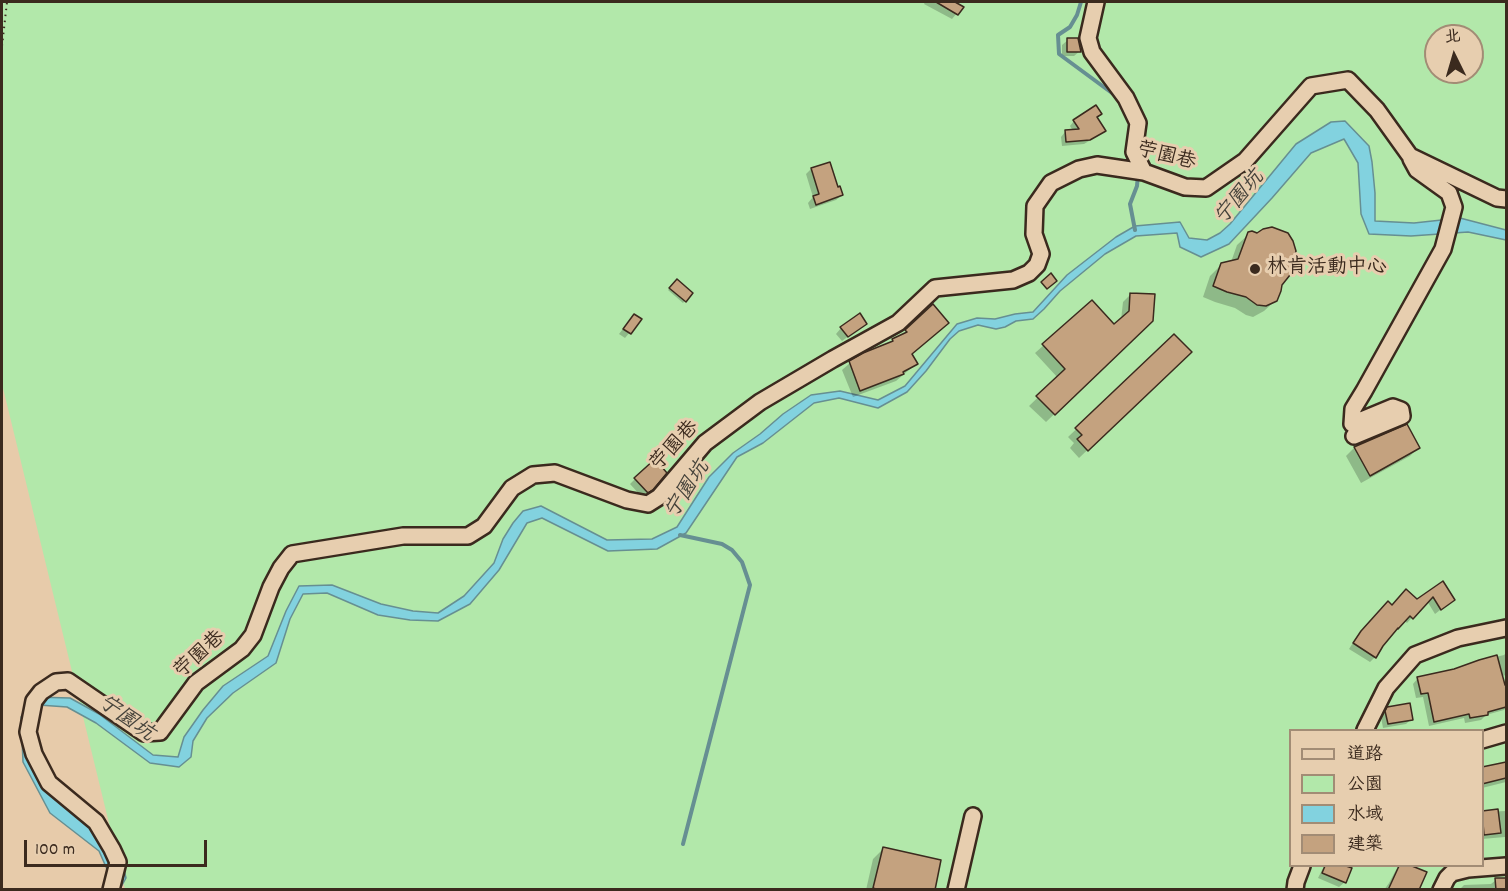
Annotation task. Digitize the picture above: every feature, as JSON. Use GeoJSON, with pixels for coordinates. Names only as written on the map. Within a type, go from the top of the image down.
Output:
{"type":"FeatureCollection","features":[{"type":"Feature","properties":{"kind":"street"},"geometry":{"type":"LineString","coordinates":[[1096,2],[1088,38],[1092,52],[1126,98],[1138,123],[1134,152],[1144,171]]}},
{"type":"Feature","properties":{"kind":"street","name":"苧園巷"},"geometry":{"type":"LineString","coordinates":[[111,890],[117,862],[112,849],[96,822],[49,783],[34,754],[28,732],[34,701],[41,692],[56,682],[68,681],[144,733],[160,732],[196,683],[242,649],[253,635],[271,586],[292,554],[403,536],[468,536],[484,526],[512,488],[533,475],[555,473],[627,500],[648,504],[659,497],[705,443],[760,402],[833,358],[898,323],[935,288],[1013,280],[1029,273],[1037,265],[1041,254],[1034,234],[1035,206],[1051,183],[1079,169],[1097,165],[1144,171],[1185,188],[1206,188],[1245,161],[1311,86],[1348,80],[1377,111],[1410,156],[1497,198],[1506,199]]}},
{"type":"Feature","properties":{"kind":"street"},"geometry":{"type":"LineString","coordinates":[[1354,436],[1402,416],[1401,410],[1393,406],[1352,424],[1353,409],[1443,249],[1454,207],[1449,193],[1417,170],[1410,156]]}},
{"type":"Feature","properties":{"kind":"street"},"geometry":{"type":"LineString","coordinates":[[1366,729],[1386,688],[1414,656],[1458,638],[1506,628]]}},
{"type":"Feature","properties":{"kind":"street"},"geometry":{"type":"LineString","coordinates":[[1484,739],[1506,733]]}},
{"type":"Feature","properties":{"kind":"street"},"geometry":{"type":"LineString","coordinates":[[956,890],[973,816]]}},
{"type":"Feature","properties":{"kind":"street"},"geometry":{"type":"LineString","coordinates":[[1441,890],[1452,873],[1468,869],[1506,866]]}},
{"type":"Feature","properties":{"kind":"street"},"geometry":{"type":"LineString","coordinates":[[1295,890],[1302,867]]}},
{"type":"Feature","properties":{"kind":"path"},"geometry":{"type":"LineString","coordinates":[[2,46],[7,2]]}},
{"type":"Feature","properties":{"kind":"green space"},"geometry":{"type":"Polygon","coordinates":[[[2,2],[1506,2],[1506,889],[125,889],[2,384],[2,2]]]}},
{"type":"Feature","properties":{"kind":"water"},"geometry":{"type":"Polygon","coordinates":[[[1345,121],[1369,146],[1375,193],[1375,221],[1414,223],[1460,218],[1506,230],[1506,240],[1468,232],[1411,236],[1369,234],[1361,214],[1358,163],[1344,139],[1311,153],[1229,244],[1201,257],[1180,247],[1177,233],[1136,236],[1105,254],[1060,291],[1033,319],[1016,321],[996,329],[978,325],[959,331],[907,392],[878,408],[839,398],[814,403],[763,443],[737,457],[686,533],[657,549],[608,551],[542,518],[527,523],[499,570],[470,604],[438,621],[378,615],[327,593],[303,594],[290,619],[276,663],[233,693],[207,718],[193,741],[191,757],[179,767],[150,763],[96,723],[67,707],[39,705],[32,720],[43,779],[120,853],[126,878],[120,889],[107,889],[113,883],[99,851],[50,813],[23,762],[21,717],[30,698],[34,697],[70,698],[99,714],[153,755],[178,757],[184,737],[223,686],[268,656],[299,586],[332,585],[381,604],[413,611],[438,613],[464,596],[494,563],[503,539],[523,511],[541,506],[607,540],[652,539],[677,527],[709,477],[733,453],[811,395],[840,391],[878,400],[905,386],[957,324],[977,318],[995,319],[1033,312],[1067,275],[1116,237],[1135,226],[1180,222],[1189,238],[1207,240],[1230,224],[1296,144],[1331,122],[1345,121]]]}},
{"type":"Feature","properties":{"kind":"building"},"geometry":{"type":"Polygon","coordinates":[[[936,2],[955,2],[964,7],[958,15],[936,2]]]}},
{"type":"Feature","properties":{"kind":"building"},"geometry":{"type":"Polygon","coordinates":[[[1067,38],[1078,38],[1081,52],[1067,52],[1067,38]]]}},
{"type":"Feature","properties":{"kind":"building"},"geometry":{"type":"Polygon","coordinates":[[[1096,105],[1102,114],[1097,117],[1106,131],[1090,140],[1066,142],[1065,130],[1079,129],[1073,120],[1096,105]]]}},
{"type":"Feature","properties":{"kind":"building"},"geometry":{"type":"Polygon","coordinates":[[[830,162],[843,195],[816,205],[813,196],[819,194],[811,168],[830,162]]]}},
{"type":"Feature","properties":{"kind":"building","name":"林肯活動中心"},"geometry":{"type":"Polygon","coordinates":[[[1272,227],[1288,233],[1296,251],[1290,275],[1282,285],[1277,301],[1266,306],[1257,305],[1246,297],[1213,286],[1221,263],[1238,259],[1248,232],[1257,233],[1272,227]]]}},
{"type":"Feature","properties":{"kind":"building"},"geometry":{"type":"Polygon","coordinates":[[[1051,273],[1057,281],[1047,289],[1041,282],[1051,273]]]}},
{"type":"Feature","properties":{"kind":"building"},"geometry":{"type":"Polygon","coordinates":[[[677,279],[693,293],[686,302],[669,288],[677,279]]]}},
{"type":"Feature","properties":{"kind":"building"},"geometry":{"type":"Polygon","coordinates":[[[1130,293],[1155,294],[1153,321],[1055,415],[1036,396],[1065,369],[1042,344],[1092,300],[1114,324],[1129,311],[1130,293]]]}},
{"type":"Feature","properties":{"kind":"building"},"geometry":{"type":"Polygon","coordinates":[[[933,304],[949,323],[912,354],[918,364],[903,372],[904,374],[860,391],[849,361],[907,332],[905,330],[933,304]]]}},
{"type":"Feature","properties":{"kind":"building"},"geometry":{"type":"Polygon","coordinates":[[[860,313],[867,324],[848,337],[840,327],[860,313]]]}},
{"type":"Feature","properties":{"kind":"building"},"geometry":{"type":"Polygon","coordinates":[[[634,314],[642,319],[631,334],[623,329],[634,314]]]}},
{"type":"Feature","properties":{"kind":"building"},"geometry":{"type":"Polygon","coordinates":[[[1174,334],[1192,352],[1088,451],[1077,439],[1082,435],[1075,428],[1174,334]]]}},
{"type":"Feature","properties":{"kind":"building"},"geometry":{"type":"Polygon","coordinates":[[[1407,424],[1420,448],[1370,476],[1354,447],[1407,424]]]}},
{"type":"Feature","properties":{"kind":"building"},"geometry":{"type":"Polygon","coordinates":[[[655,459],[667,473],[648,493],[634,478],[655,459]]]}},
{"type":"Feature","properties":{"kind":"building"},"geometry":{"type":"Polygon","coordinates":[[[1443,581],[1455,600],[1441,610],[1433,597],[1413,619],[1410,616],[1398,628],[1376,658],[1353,643],[1388,601],[1392,605],[1406,589],[1417,599],[1443,581]]]}},
{"type":"Feature","properties":{"kind":"building"},"geometry":{"type":"Polygon","coordinates":[[[1497,655],[1506,685],[1506,707],[1488,712],[1488,715],[1470,718],[1469,714],[1434,722],[1428,693],[1421,694],[1417,677],[1454,669],[1497,655]]]}},
{"type":"Feature","properties":{"kind":"building"},"geometry":{"type":"Polygon","coordinates":[[[1410,703],[1413,720],[1388,724],[1385,711],[1387,707],[1410,703]]]}},
{"type":"Feature","properties":{"kind":"building"},"geometry":{"type":"Polygon","coordinates":[[[1506,762],[1506,778],[1484,784],[1484,767],[1506,762]]]}},
{"type":"Feature","properties":{"kind":"building"},"geometry":{"type":"Polygon","coordinates":[[[1498,809],[1501,833],[1484,835],[1484,811],[1498,809]]]}},
{"type":"Feature","properties":{"kind":"building"},"geometry":{"type":"Polygon","coordinates":[[[883,847],[941,860],[935,890],[879,890],[873,888],[883,847]]]}},
{"type":"Feature","properties":{"kind":"building"},"geometry":{"type":"Polygon","coordinates":[[[1325,867],[1352,868],[1346,883],[1322,873],[1325,867]]]}},
{"type":"Feature","properties":{"kind":"building"},"geometry":{"type":"Polygon","coordinates":[[[1399,867],[1414,867],[1427,872],[1419,890],[1388,890],[1399,867]]]}},
{"type":"Feature","properties":{"kind":"building"},"geometry":{"type":"Polygon","coordinates":[[[1495,878],[1506,878],[1506,890],[1496,890],[1495,878]]]}},
{"type":"Feature","properties":{"kind":"waterway"},"geometry":{"type":"LineString","coordinates":[[1081,2],[1070,27],[1058,35],[1059,54],[1116,96]]}},
{"type":"Feature","properties":{"kind":"waterway"},"geometry":{"type":"LineString","coordinates":[[1135,230],[1130,204],[1137,186],[1138,174]]}},
{"type":"Feature","properties":{"kind":"waterway"},"geometry":{"type":"LineString","coordinates":[[680,535],[722,544],[732,550],[742,562],[750,585],[683,844]]}},
{"type":"Feature","properties":{"kind":"place","name":"林肯活動中心"},"geometry":{"type":"Point","coordinates":[1255,269]}},
{"type":"Feature","properties":{"kind":"water label","name":"宁園坑"},"geometry":{"type":"Point","coordinates":[1241,199]}},
{"type":"Feature","properties":{"kind":"water label","name":"宁園坑"},"geometry":{"type":"Point","coordinates":[689,491]}},
{"type":"Feature","properties":{"kind":"water label","name":"宁園坑"},"geometry":{"type":"Point","coordinates":[125,720]}}]}
